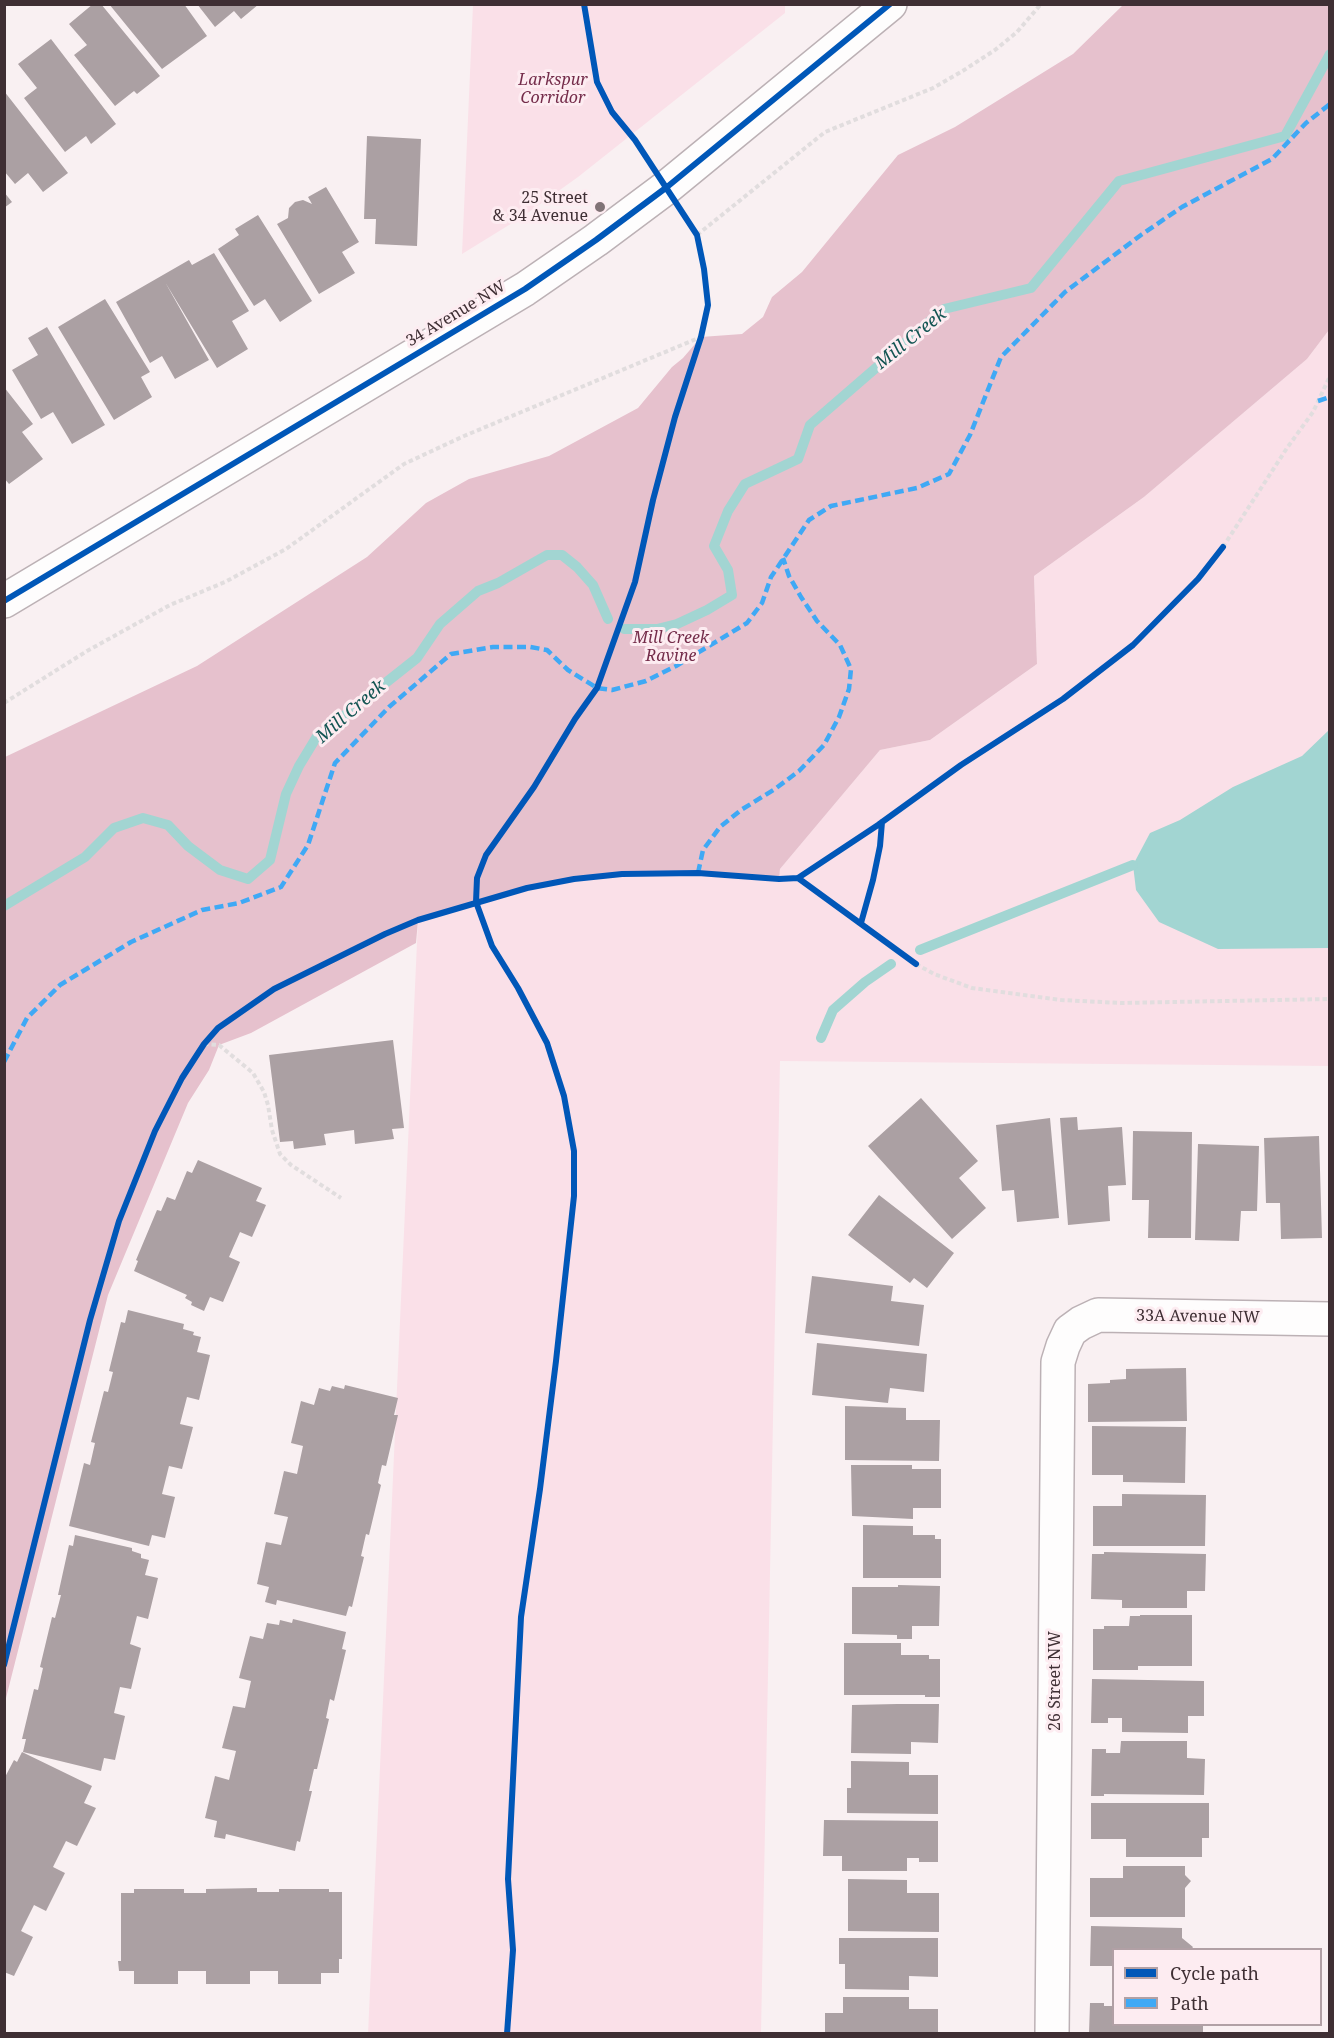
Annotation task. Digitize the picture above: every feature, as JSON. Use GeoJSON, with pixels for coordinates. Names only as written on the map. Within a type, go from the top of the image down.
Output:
{"type":"FeatureCollection","features":[{"type":"Feature","properties":{"kind":"street","name":"34 Avenue NW"},"geometry":{"type":"LineString","coordinates":[[4,601],[525,289],[667,187],[890,4]]}},
{"type":"Feature","properties":{"kind":"street","name":"33A Avenue NW"},"geometry":{"type":"LineString","coordinates":[[1070,1331],[1098,1315],[1329,1319]]}},
{"type":"Feature","properties":{"kind":"street","name":"26 Street NW"},"geometry":{"type":"LineString","coordinates":[[1052,2034],[1058,1362],[1070,1331]]}},
{"type":"Feature","properties":{"kind":"path"},"geometry":{"type":"LineString","coordinates":[[697,235],[825,132],[933,88],[961,72],[1017,32],[1041,4]]}},
{"type":"Feature","properties":{"kind":"path"},"geometry":{"type":"LineString","coordinates":[[667,187],[697,235],[700,246]]}},
{"type":"Feature","properties":{"kind":"path"},"geometry":{"type":"LineString","coordinates":[[698,347],[703,326]]}},
{"type":"Feature","properties":{"kind":"path"},"geometry":{"type":"LineString","coordinates":[[4,703],[87,651],[160,610],[225,582],[286,549],[404,464],[464,436],[701,337]]}},
{"type":"Feature","properties":{"kind":"path"},"geometry":{"type":"LineString","coordinates":[[1217,555],[1313,412],[1329,376]]}},
{"type":"Feature","properties":{"kind":"path"},"geometry":{"type":"LineString","coordinates":[[907,957],[934,974],[972,988],[1061,1000],[1121,1003],[1329,999]]}},
{"type":"Feature","properties":{"kind":"path"},"geometry":{"type":"LineString","coordinates":[[199,1052],[211,1036]]}},
{"type":"Feature","properties":{"kind":"path"},"geometry":{"type":"LineString","coordinates":[[204,1044],[219,1045],[253,1073],[264,1092],[280,1154],[291,1165],[341,1198]]}},
{"type":"Feature","properties":{"kind":"green space","name":"Larkspur Corridor"},"geometry":{"type":"Polygon","coordinates":[[[785,4],[785,13],[578,177],[522,217],[462,254],[473,5],[785,4]]]}},
{"type":"Feature","properties":{"kind":"green space","name":"Mill Creek Ravine"},"geometry":{"type":"Polygon","coordinates":[[[1123,5],[1329,5],[1329,330],[1307,359],[1144,497],[1034,576],[1037,664],[930,740],[880,750],[780,869],[779,879],[698,873],[622,874],[574,879],[527,888],[476,902],[418,920],[416,943],[251,1033],[219,1045],[209,1070],[188,1103],[108,1295],[5,1702],[5,757],[197,666],[367,557],[426,503],[469,479],[549,456],[638,408],[701,337],[742,334],[763,317],[772,297],[802,272],[898,155],[955,127],[1073,54],[1123,5]]]}},
{"type":"Feature","properties":{"kind":"green space"},"geometry":{"type":"Polygon","coordinates":[[[1329,330],[1329,1066],[780,1061],[761,2033],[368,2034],[418,920],[527,888],[574,879],[622,874],[698,873],[778,879],[780,869],[880,750],[930,740],[1037,664],[1034,576],[1144,497],[1307,359],[1329,330]]]}},
{"type":"Feature","properties":{"kind":"water"},"geometry":{"type":"Polygon","coordinates":[[[1329,730],[1329,948],[1218,949],[1159,922],[1136,890],[1133,865],[1150,833],[1180,820],[1233,787],[1302,756],[1329,730]]]}},
{"type":"Feature","properties":{"kind":"building"},"geometry":{"type":"Polygon","coordinates":[[[93,4],[101,4],[160,76],[137,94],[134,91],[115,106],[74,55],[87,45],[69,24],[93,4]]]}},
{"type":"Feature","properties":{"kind":"building"},"geometry":{"type":"Polygon","coordinates":[[[109,4],[184,4],[207,36],[162,69],[109,4]]]}},
{"type":"Feature","properties":{"kind":"building"},"geometry":{"type":"Polygon","coordinates":[[[197,4],[259,4],[241,19],[234,11],[215,27],[197,4]]]}},
{"type":"Feature","properties":{"kind":"building"},"geometry":{"type":"Polygon","coordinates":[[[51,39],[116,124],[91,144],[86,136],[65,152],[24,98],[37,88],[18,64],[51,39]]]}},
{"type":"Feature","properties":{"kind":"building"},"geometry":{"type":"Polygon","coordinates":[[[4,91],[68,173],[43,192],[28,173],[15,184],[4,171],[4,91]]]}},
{"type":"Feature","properties":{"kind":"building"},"geometry":{"type":"Polygon","coordinates":[[[367,136],[421,139],[417,246],[375,244],[376,219],[364,219],[367,136]]]}},
{"type":"Feature","properties":{"kind":"building"},"geometry":{"type":"Polygon","coordinates":[[[326,187],[359,242],[342,252],[355,273],[319,294],[277,224],[288,218],[289,208],[295,202],[303,200],[312,204],[308,197],[326,187]]]}},
{"type":"Feature","properties":{"kind":"building"},"geometry":{"type":"Polygon","coordinates":[[[4,192],[12,202],[4,208],[4,192]]]}},
{"type":"Feature","properties":{"kind":"building"},"geometry":{"type":"Polygon","coordinates":[[[258,215],[312,301],[280,322],[265,299],[254,306],[218,249],[239,235],[235,229],[258,215]]]}},
{"type":"Feature","properties":{"kind":"building"},"geometry":{"type":"Polygon","coordinates":[[[214,253],[249,311],[232,321],[248,349],[217,368],[165,282],[209,360],[175,379],[162,356],[150,363],[116,302],[189,260],[192,265],[214,253]]]}},
{"type":"Feature","properties":{"kind":"building"},"geometry":{"type":"Polygon","coordinates":[[[105,299],[150,372],[141,377],[152,397],[114,420],[58,327],[105,299]]]}},
{"type":"Feature","properties":{"kind":"building"},"geometry":{"type":"Polygon","coordinates":[[[47,327],[105,425],[72,444],[53,412],[41,419],[12,370],[38,355],[28,338],[47,327]]]}},
{"type":"Feature","properties":{"kind":"building"},"geometry":{"type":"Polygon","coordinates":[[[4,387],[33,424],[22,432],[43,459],[9,484],[4,478],[4,387]]]}},
{"type":"Feature","properties":{"kind":"building"},"geometry":{"type":"Polygon","coordinates":[[[393,1040],[404,1128],[392,1129],[394,1139],[355,1144],[354,1130],[324,1134],[326,1145],[294,1149],[293,1141],[280,1142],[269,1055],[393,1040]]]}},
{"type":"Feature","properties":{"kind":"building"},"geometry":{"type":"Polygon","coordinates":[[[921,1098],[978,1161],[959,1178],[986,1208],[952,1239],[868,1146],[921,1098]]]}},
{"type":"Feature","properties":{"kind":"building"},"geometry":{"type":"Polygon","coordinates":[[[1077,1117],[1078,1130],[1122,1127],[1126,1185],[1108,1186],[1110,1221],[1068,1225],[1060,1118],[1077,1117]]]}},
{"type":"Feature","properties":{"kind":"building"},"geometry":{"type":"Polygon","coordinates":[[[1050,1118],[1059,1218],[1017,1222],[1014,1190],[1002,1191],[996,1125],[1050,1118]]]}},
{"type":"Feature","properties":{"kind":"building"},"geometry":{"type":"Polygon","coordinates":[[[1133,1131],[1192,1132],[1191,1238],[1148,1238],[1149,1200],[1132,1200],[1133,1131]]]}},
{"type":"Feature","properties":{"kind":"building"},"geometry":{"type":"Polygon","coordinates":[[[1319,1136],[1322,1238],[1281,1239],[1280,1203],[1266,1203],[1264,1138],[1319,1136]]]}},
{"type":"Feature","properties":{"kind":"building"},"geometry":{"type":"Polygon","coordinates":[[[1198,1144],[1259,1146],[1257,1211],[1241,1211],[1239,1241],[1195,1240],[1198,1144]]]}},
{"type":"Feature","properties":{"kind":"building"},"geometry":{"type":"Polygon","coordinates":[[[198,1160],[262,1188],[256,1201],[266,1205],[252,1237],[240,1232],[229,1257],[240,1262],[223,1302],[210,1297],[204,1311],[191,1305],[192,1302],[185,1298],[187,1295],[134,1271],[138,1261],[136,1260],[157,1210],[161,1211],[167,1197],[175,1200],[187,1171],[192,1173],[198,1160]]]}},
{"type":"Feature","properties":{"kind":"building"},"geometry":{"type":"Polygon","coordinates":[[[879,1195],[954,1253],[927,1288],[914,1278],[910,1283],[848,1235],[879,1195]]]}},
{"type":"Feature","properties":{"kind":"building"},"geometry":{"type":"Polygon","coordinates":[[[812,1276],[893,1286],[891,1301],[924,1305],[919,1346],[805,1333],[812,1276]]]}},
{"type":"Feature","properties":{"kind":"building"},"geometry":{"type":"Polygon","coordinates":[[[128,1310],[184,1324],[183,1329],[201,1337],[197,1352],[210,1355],[199,1400],[187,1397],[180,1424],[193,1427],[182,1469],[169,1466],[162,1494],[175,1497],[165,1538],[152,1535],[149,1546],[69,1526],[84,1463],[90,1465],[95,1443],[91,1442],[104,1391],[108,1392],[113,1372],[109,1371],[121,1322],[125,1323],[128,1310]]]}},
{"type":"Feature","properties":{"kind":"building"},"geometry":{"type":"Polygon","coordinates":[[[817,1343],[927,1354],[924,1392],[890,1388],[888,1403],[812,1395],[817,1343]]]}},
{"type":"Feature","properties":{"kind":"building"},"geometry":{"type":"Polygon","coordinates":[[[1186,1368],[1187,1421],[1088,1422],[1088,1384],[1110,1383],[1110,1380],[1126,1379],[1126,1369],[1186,1368]]]}},
{"type":"Feature","properties":{"kind":"building"},"geometry":{"type":"Polygon","coordinates":[[[345,1385],[398,1398],[394,1415],[398,1415],[386,1466],[382,1465],[378,1483],[381,1485],[369,1535],[366,1534],[361,1556],[364,1557],[352,1607],[349,1606],[346,1616],[277,1600],[276,1605],[265,1602],[269,1587],[257,1584],[266,1542],[281,1545],[288,1517],[274,1514],[284,1471],[297,1474],[303,1446],[291,1443],[301,1401],[314,1405],[319,1388],[330,1391],[332,1386],[344,1389],[345,1385]]]}},
{"type":"Feature","properties":{"kind":"building"},"geometry":{"type":"Polygon","coordinates":[[[845,1406],[906,1408],[906,1420],[940,1420],[939,1461],[845,1460],[845,1406]]]}},
{"type":"Feature","properties":{"kind":"building"},"geometry":{"type":"Polygon","coordinates":[[[1092,1426],[1186,1427],[1185,1483],[1123,1482],[1123,1475],[1092,1475],[1092,1426]]]}},
{"type":"Feature","properties":{"kind":"building"},"geometry":{"type":"Polygon","coordinates":[[[851,1465],[912,1465],[912,1469],[941,1469],[941,1508],[913,1508],[913,1519],[852,1516],[851,1465]]]}},
{"type":"Feature","properties":{"kind":"building"},"geometry":{"type":"Polygon","coordinates":[[[1122,1494],[1206,1495],[1205,1546],[1093,1546],[1093,1506],[1122,1506],[1122,1494]]]}},
{"type":"Feature","properties":{"kind":"building"},"geometry":{"type":"Polygon","coordinates":[[[863,1525],[913,1526],[913,1535],[935,1535],[935,1539],[941,1539],[941,1578],[863,1578],[863,1525]]]}},
{"type":"Feature","properties":{"kind":"building"},"geometry":{"type":"Polygon","coordinates":[[[75,1535],[132,1548],[132,1551],[141,1554],[141,1558],[149,1560],[145,1575],[158,1578],[148,1619],[137,1616],[130,1644],[141,1648],[131,1689],[120,1687],[114,1713],[125,1716],[115,1760],[104,1758],[101,1771],[23,1752],[26,1739],[22,1739],[34,1689],[38,1690],[43,1668],[40,1667],[52,1617],[55,1618],[61,1595],[58,1595],[69,1545],[73,1546],[75,1535]]]}},
{"type":"Feature","properties":{"kind":"building"},"geometry":{"type":"Polygon","coordinates":[[[1104,1552],[1206,1554],[1205,1591],[1187,1591],[1187,1608],[1122,1608],[1122,1600],[1091,1599],[1092,1554],[1104,1554],[1104,1552]]]}},
{"type":"Feature","properties":{"kind":"building"},"geometry":{"type":"Polygon","coordinates":[[[898,1585],[940,1586],[939,1626],[912,1626],[912,1639],[897,1639],[897,1635],[852,1634],[852,1587],[898,1587],[898,1585]]]}},
{"type":"Feature","properties":{"kind":"building"},"geometry":{"type":"Polygon","coordinates":[[[1192,1615],[1192,1666],[1138,1666],[1138,1670],[1093,1670],[1093,1629],[1104,1629],[1104,1626],[1129,1626],[1130,1616],[1192,1615]]]}},
{"type":"Feature","properties":{"kind":"building"},"geometry":{"type":"Polygon","coordinates":[[[293,1619],[346,1632],[342,1649],[346,1650],[334,1701],[330,1699],[326,1718],[329,1719],[317,1769],[314,1769],[309,1791],[312,1791],[300,1842],[297,1841],[295,1851],[226,1834],[225,1839],[214,1837],[217,1821],[205,1818],[215,1776],[229,1780],[236,1751],[222,1748],[233,1706],[245,1708],[251,1681],[239,1678],[250,1636],[263,1639],[267,1623],[279,1625],[280,1620],[292,1623],[293,1619]]]}},
{"type":"Feature","properties":{"kind":"building"},"geometry":{"type":"Polygon","coordinates":[[[844,1643],[901,1643],[901,1655],[929,1655],[929,1659],[940,1659],[940,1697],[844,1695],[844,1643]]]}},
{"type":"Feature","properties":{"kind":"building"},"geometry":{"type":"Polygon","coordinates":[[[1092,1679],[1204,1681],[1204,1716],[1188,1716],[1188,1733],[1122,1732],[1122,1718],[1108,1718],[1108,1723],[1091,1723],[1092,1679]]]}},
{"type":"Feature","properties":{"kind":"building"},"geometry":{"type":"Polygon","coordinates":[[[939,1704],[938,1743],[911,1742],[911,1754],[851,1753],[852,1705],[939,1704]]]}},
{"type":"Feature","properties":{"kind":"building"},"geometry":{"type":"Polygon","coordinates":[[[1121,1741],[1187,1741],[1187,1758],[1205,1759],[1204,1795],[1104,1794],[1104,1796],[1091,1796],[1092,1749],[1106,1749],[1106,1753],[1120,1753],[1121,1741]]]}},
{"type":"Feature","properties":{"kind":"building"},"geometry":{"type":"Polygon","coordinates":[[[22,1752],[92,1786],[84,1803],[96,1808],[77,1846],[66,1841],[53,1867],[65,1873],[46,1911],[34,1905],[21,1931],[33,1937],[14,1976],[4,1972],[4,1779],[14,1760],[17,1762],[22,1752]]]}},
{"type":"Feature","properties":{"kind":"building"},"geometry":{"type":"Polygon","coordinates":[[[851,1761],[909,1762],[909,1775],[938,1775],[938,1814],[847,1813],[847,1788],[851,1788],[851,1761]]]}},
{"type":"Feature","properties":{"kind":"building"},"geometry":{"type":"Polygon","coordinates":[[[1091,1803],[1209,1803],[1209,1838],[1202,1838],[1202,1857],[1126,1857],[1126,1839],[1091,1839],[1091,1803]]]}},
{"type":"Feature","properties":{"kind":"building"},"geometry":{"type":"Polygon","coordinates":[[[824,1820],[938,1821],[938,1862],[919,1862],[919,1858],[907,1858],[907,1871],[842,1871],[842,1856],[823,1856],[824,1820]]]}},
{"type":"Feature","properties":{"kind":"building"},"geometry":{"type":"Polygon","coordinates":[[[1123,1866],[1185,1866],[1185,1875],[1191,1881],[1185,1888],[1185,1917],[1090,1917],[1090,1878],[1123,1878],[1123,1866]]]}},
{"type":"Feature","properties":{"kind":"building"},"geometry":{"type":"Polygon","coordinates":[[[848,1879],[907,1880],[907,1893],[939,1893],[939,1932],[848,1931],[848,1879]]]}},
{"type":"Feature","properties":{"kind":"building"},"geometry":{"type":"Polygon","coordinates":[[[257,1888],[257,1892],[279,1892],[279,1889],[329,1889],[329,1892],[342,1892],[342,1959],[339,1959],[339,1973],[321,1973],[321,1984],[278,1984],[278,1971],[250,1971],[250,1984],[206,1984],[206,1971],[178,1971],[178,1984],[134,1984],[134,1971],[119,1971],[121,1893],[134,1893],[134,1889],[184,1889],[184,1893],[206,1893],[206,1889],[257,1888]]]}},
{"type":"Feature","properties":{"kind":"building"},"geometry":{"type":"Polygon","coordinates":[[[1091,1926],[1182,1928],[1182,1938],[1193,1947],[1112,1948],[1112,1966],[1090,1966],[1091,1926]]]}},
{"type":"Feature","properties":{"kind":"building"},"geometry":{"type":"Polygon","coordinates":[[[839,1938],[938,1938],[938,1977],[909,1976],[909,1990],[845,1989],[845,1964],[839,1964],[839,1938]]]}},
{"type":"Feature","properties":{"kind":"building"},"geometry":{"type":"Polygon","coordinates":[[[843,1997],[909,1997],[909,2009],[938,2009],[938,2034],[825,2034],[825,2013],[843,2013],[843,1997]]]}},
{"type":"Feature","properties":{"kind":"building"},"geometry":{"type":"Polygon","coordinates":[[[1090,2003],[1104,2003],[1104,2006],[1112,2006],[1112,2026],[1203,2026],[1203,2034],[1089,2034],[1090,2003]]]}},
{"type":"Feature","properties":{"kind":"waterway","name":"Mill Creek"},"geometry":{"type":"LineString","coordinates":[[624,629],[657,629],[677,624],[732,595],[728,570],[714,546],[728,511],[745,484],[798,459],[810,425],[944,309],[1031,288],[1119,181],[1285,136],[1330,54]]}},
{"type":"Feature","properties":{"kind":"waterway","name":"Mill Creek"},"geometry":{"type":"LineString","coordinates":[[4,906],[85,857],[114,828],[143,818],[168,825],[188,846],[220,870],[248,879],[270,860],[286,794],[316,738],[417,658],[440,624],[478,591],[498,583],[547,555],[562,555],[577,567],[593,585],[608,619]]}},
{"type":"Feature","properties":{"kind":"waterway"},"geometry":{"type":"LineString","coordinates":[[920,950],[1133,865]]}},
{"type":"Feature","properties":{"kind":"waterway"},"geometry":{"type":"LineString","coordinates":[[821,1038],[833,1010],[865,982],[891,964]]}},
{"type":"Feature","properties":{"kind":"marked path"},"geometry":{"type":"LineString","coordinates":[[4,1062],[27,1018],[60,985],[131,942],[202,910],[239,903],[281,887],[308,845],[335,763],[389,707],[451,654],[493,647],[530,647],[547,650],[568,670],[597,688],[612,690],[646,681],[676,666],[747,623],[762,603],[771,577],[809,520],[831,506],[917,488],[949,474],[970,435],[1001,357],[1065,292],[1182,207],[1272,159],[1306,123],[1330,104]]}},
{"type":"Feature","properties":{"kind":"marked path"},"geometry":{"type":"LineString","coordinates":[[1318,401],[1330,397]]}},
{"type":"Feature","properties":{"kind":"marked path"},"geometry":{"type":"LineString","coordinates":[[698,873],[703,850],[720,827],[799,771],[824,745],[839,717],[849,689],[851,669],[840,645],[817,621],[801,597],[789,576],[783,558]]}},
{"type":"Feature","properties":{"kind":"cycle path"},"geometry":{"type":"LineString","coordinates":[[507,2034],[513,1950],[508,1879],[521,1617],[556,1361],[574,1196],[574,1151],[564,1096],[547,1043],[518,988],[492,946],[476,902],[477,878],[486,855],[534,787],[575,719],[597,688],[635,582],[653,500],[675,417],[701,337],[708,305],[697,235],[635,140],[612,112],[597,82],[584,4]]}},
{"type":"Feature","properties":{"kind":"cycle path"},"geometry":{"type":"LineString","coordinates":[[4,601],[525,289],[667,187],[890,4]]}},
{"type":"Feature","properties":{"kind":"cycle path"},"geometry":{"type":"LineString","coordinates":[[4,1665],[90,1320],[119,1221],[155,1131],[182,1078],[204,1044],[218,1028],[274,989],[385,934],[418,920],[527,888],[574,879],[622,874],[698,873],[779,879],[798,878],[878,825],[961,765],[1063,699],[1133,645],[1198,579],[1223,547]]}},
{"type":"Feature","properties":{"kind":"cycle path"},"geometry":{"type":"LineString","coordinates":[[861,923],[873,880],[882,822]]}},
{"type":"Feature","properties":{"kind":"cycle path"},"geometry":{"type":"LineString","coordinates":[[798,878],[916,964]]}},
{"type":"Feature","properties":{"kind":"place","name":"25 Street & 34 Avenue"},"geometry":{"type":"Point","coordinates":[600,207]}}]}
